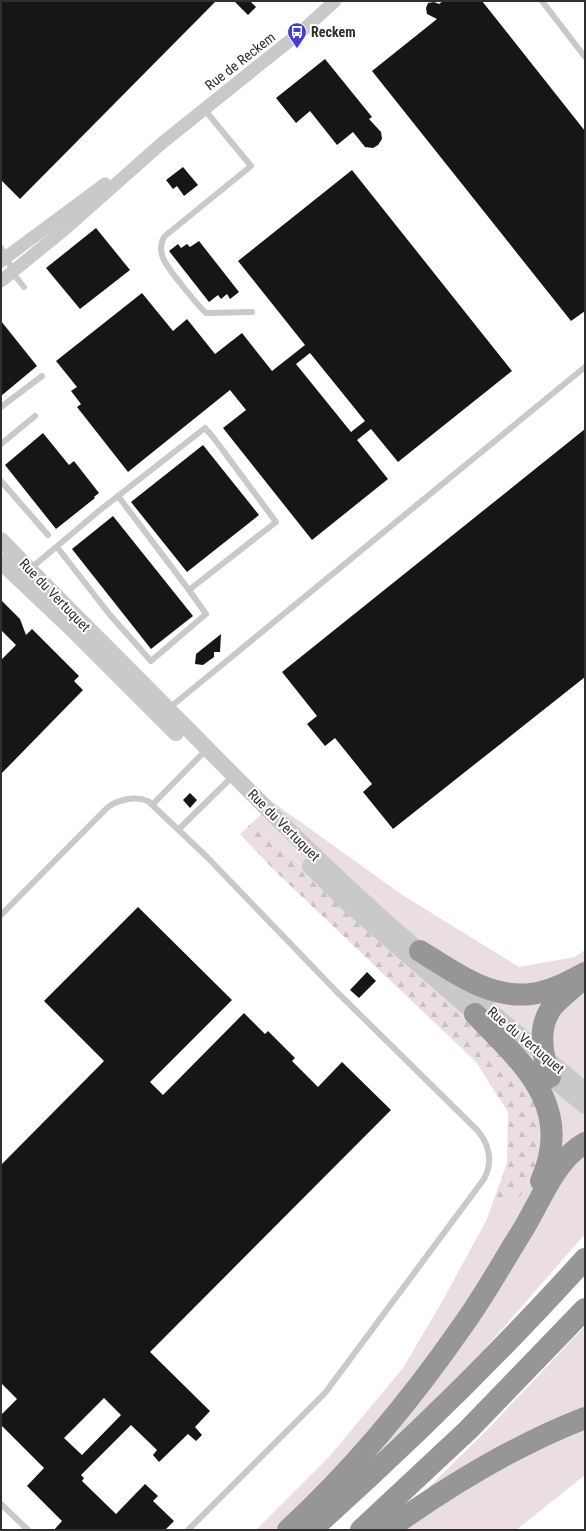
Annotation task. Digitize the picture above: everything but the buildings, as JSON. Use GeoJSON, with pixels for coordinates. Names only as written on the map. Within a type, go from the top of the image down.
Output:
{"type":"FeatureCollection","features":[{"type":"Feature","properties":{"kind":"highway"},"geometry":{"type":"LineString","coordinates":[[420,951],[471,982],[502,993],[520,995],[542,992],[560,986],[585,973]]}},
{"type":"Feature","properties":{"kind":"highway"},"geometry":{"type":"LineString","coordinates":[[550,1077],[545,1056],[543,1032],[546,1017],[558,1000],[585,978]]}},
{"type":"Feature","properties":{"kind":"highway"},"geometry":{"type":"LineString","coordinates":[[475,1014],[529,1072],[545,1102],[551,1123],[553,1139],[550,1156],[542,1178],[508,1252]]}},
{"type":"Feature","properties":{"kind":"highway"},"geometry":{"type":"LineString","coordinates":[[288,1530],[340,1478],[407,1400],[463,1326],[508,1252],[521,1234],[562,1164],[572,1152],[585,1143]]}},
{"type":"Feature","properties":{"kind":"highway"},"geometry":{"type":"LineString","coordinates":[[311,1530],[390,1459],[532,1316],[585,1259]]}},
{"type":"Feature","properties":{"kind":"highway"},"geometry":{"type":"LineString","coordinates":[[361,1530],[468,1430],[585,1308]]}},
{"type":"Feature","properties":{"kind":"highway"},"geometry":{"type":"LineString","coordinates":[[387,1530],[474,1473],[534,1441],[585,1418]]}},
{"type":"Feature","properties":{"kind":"street","name":"Rue de Reckem"},"geometry":{"type":"LineString","coordinates":[[1,281],[71,224],[162,143],[303,30],[335,1]]}},
{"type":"Feature","properties":{"kind":"street","name":"Rue de Reckem"},"geometry":{"type":"LineString","coordinates":[[3,255],[64,214],[162,143]]}},
{"type":"Feature","properties":{"kind":"street","name":"Rue du Vertuquet"},"geometry":{"type":"LineString","coordinates":[[1,540],[24,574],[230,779],[420,951],[585,1090]]}},
{"type":"Feature","properties":{"kind":"street","name":"Rue du Vertuquet"},"geometry":{"type":"LineString","coordinates":[[1,562],[24,574]]}},
{"type":"Feature","properties":{"kind":"street","name":"Rue du Vertuquet"},"geometry":{"type":"LineString","coordinates":[[230,779],[347,903],[475,1014],[585,1106]]}},
{"type":"Feature","properties":{"kind":"lane"},"geometry":{"type":"LineString","coordinates":[[542,1],[585,57]]}},
{"type":"Feature","properties":{"kind":"lane"},"geometry":{"type":"LineString","coordinates":[[204,109],[251,166],[165,236],[161,245],[162,257],[166,264],[206,312],[252,312]]}},
{"type":"Feature","properties":{"kind":"lane"},"geometry":{"type":"LineString","coordinates":[[3,255],[12,272],[24,287]]}},
{"type":"Feature","properties":{"kind":"lane"},"geometry":{"type":"LineString","coordinates":[[163,712],[585,367]]}},
{"type":"Feature","properties":{"kind":"lane"},"geometry":{"type":"LineString","coordinates":[[1,407],[42,376]]}},
{"type":"Feature","properties":{"kind":"lane"},"geometry":{"type":"LineString","coordinates":[[1,444],[35,416]]}},
{"type":"Feature","properties":{"kind":"lane"},"geometry":{"type":"LineString","coordinates":[[24,574],[118,496],[205,428],[276,522],[189,590]]}},
{"type":"Feature","properties":{"kind":"lane"},"geometry":{"type":"LineString","coordinates":[[1,481],[48,535]]}},
{"type":"Feature","properties":{"kind":"lane"},"geometry":{"type":"LineString","coordinates":[[56,547],[110,615],[151,661],[206,614],[118,496]]}},
{"type":"Feature","properties":{"kind":"lane"},"geometry":{"type":"LineString","coordinates":[[152,804],[203,753]]}},
{"type":"Feature","properties":{"kind":"lane"},"geometry":{"type":"LineString","coordinates":[[179,829],[230,779]]}},
{"type":"Feature","properties":{"kind":"lane"},"geometry":{"type":"LineString","coordinates":[[1,914],[112,804],[123,800],[144,799],[152,804],[179,829],[337,992],[478,1131],[487,1146],[489,1158],[488,1169],[484,1179],[325,1393],[188,1530]]}},
{"type":"Feature","properties":{"kind":"lane"},"geometry":{"type":"LineString","coordinates":[[1,1504],[28,1530]]}},
{"type":"Feature","properties":{"kind":"green space"},"geometry":{"type":"Polygon","coordinates":[[[274,803],[401,894],[519,967],[575,957],[585,950],[585,1234],[482,1352],[361,1472],[340,1465],[276,1530],[256,1530],[329,1457],[403,1368],[443,1300],[487,1219],[494,1199],[519,1199],[541,1156],[426,980],[254,821],[274,803]]]}},
{"type":"Feature","properties":{"kind":"green space"},"geometry":{"type":"Polygon","coordinates":[[[254,821],[489,1040],[531,1092],[543,1127],[541,1156],[519,1199],[494,1199],[507,1163],[508,1112],[476,1062],[276,872],[240,834],[254,821]]]}},
{"type":"Feature","properties":{"kind":"green space"},"geometry":{"type":"Polygon","coordinates":[[[585,1326],[585,1475],[516,1530],[406,1530],[437,1508],[428,1488],[490,1427],[585,1326]]]}},
{"type":"Feature","properties":{"kind":"place","name":"Reckem"},"geometry":{"type":"Point","coordinates":[297,49]}}]}
